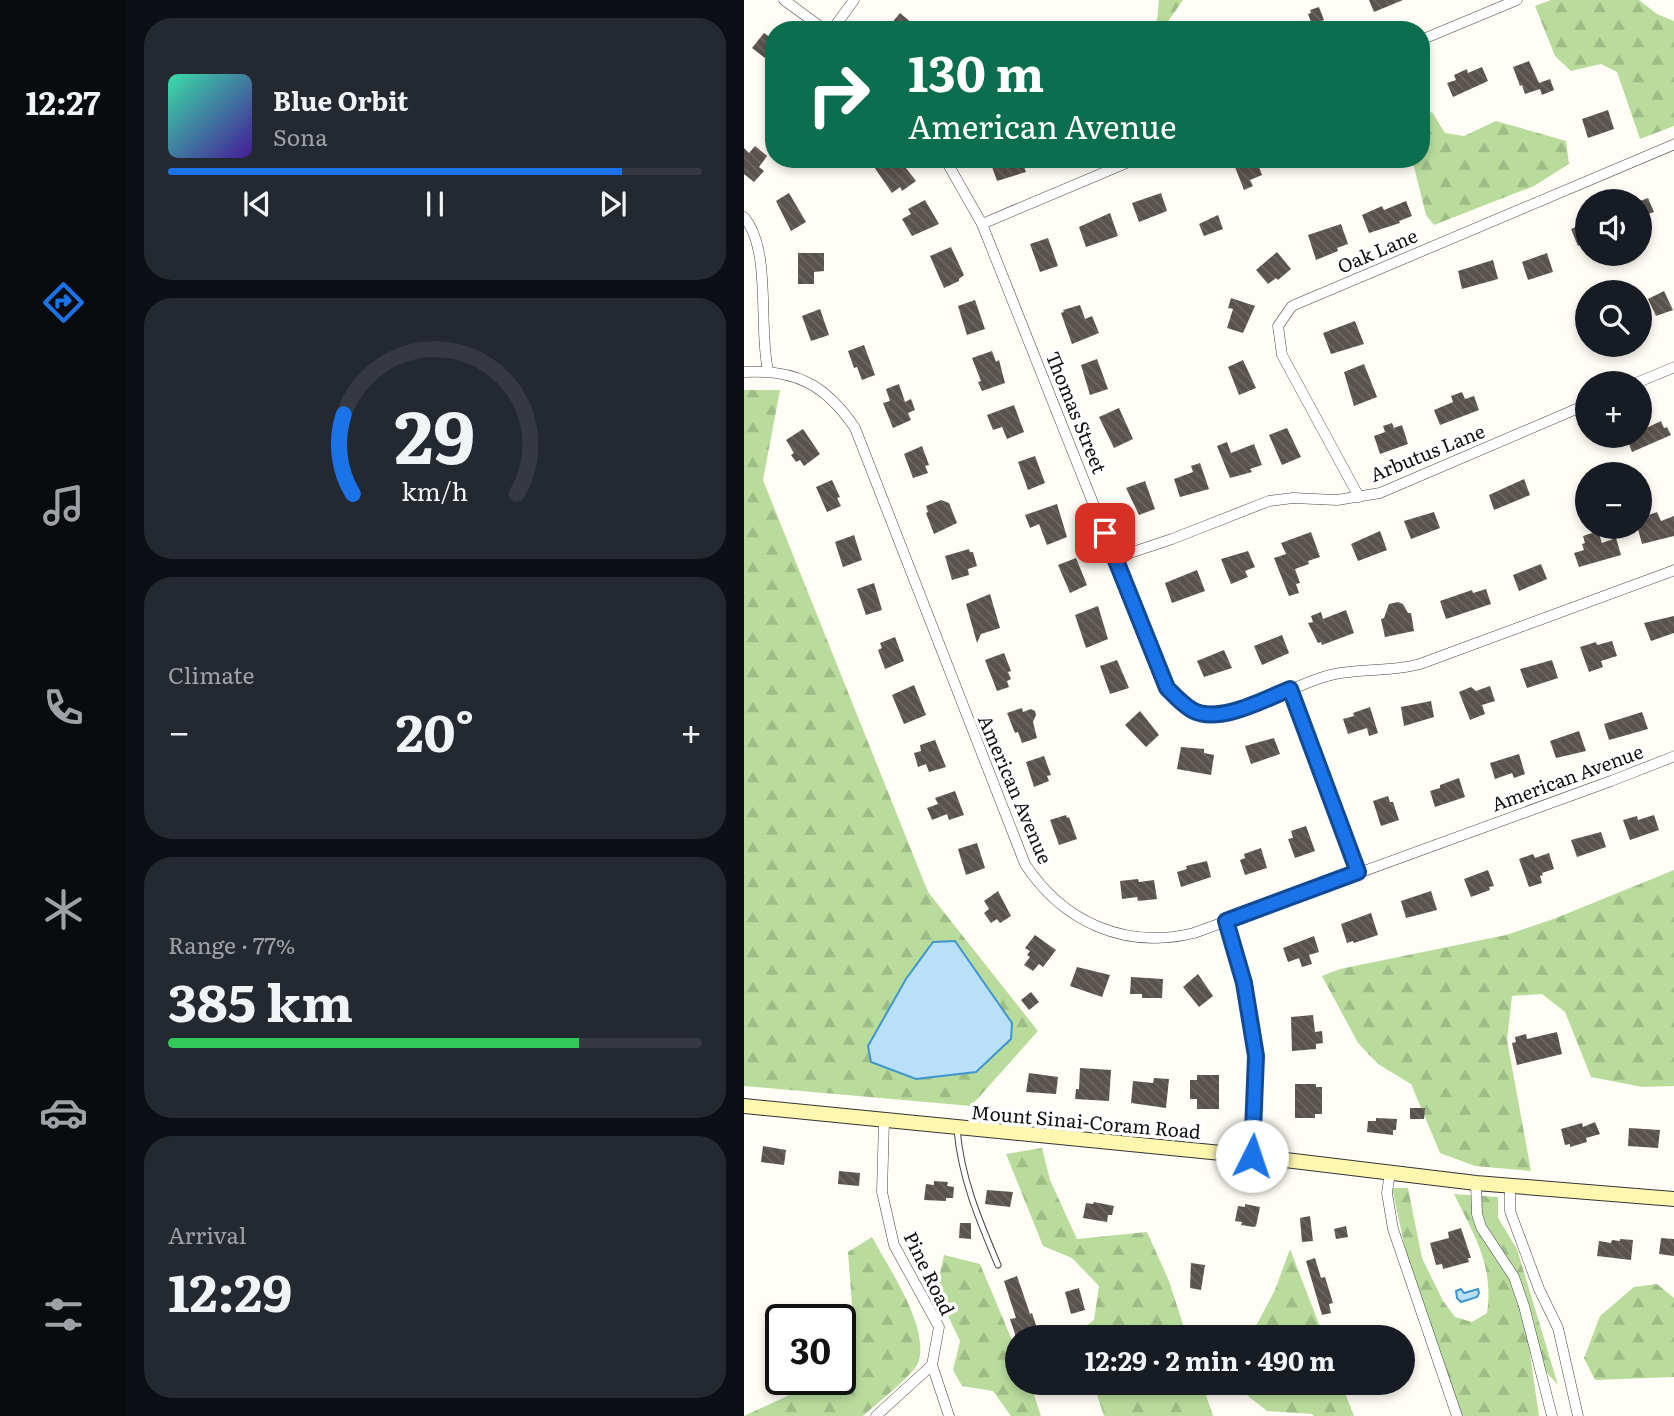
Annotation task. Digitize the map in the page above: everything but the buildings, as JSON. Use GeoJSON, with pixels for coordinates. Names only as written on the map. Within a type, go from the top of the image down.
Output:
{"type":"FeatureCollection","features":[{"type":"Feature","properties":{"kind":"main road","name":"Mount Sinai-Coram Road"},"geometry":{"type":"LineString","coordinates":[[744,1106],[1252,1156],[1476,1183],[1674,1199]]}},
{"type":"Feature","properties":{"kind":"street"},"geometry":{"type":"LineString","coordinates":[[784,0],[813,21]]}},
{"type":"Feature","properties":{"kind":"street"},"geometry":{"type":"LineString","coordinates":[[839,21],[854,0]]}},
{"type":"Feature","properties":{"kind":"street"},"geometry":{"type":"LineString","coordinates":[[1430,36],[1518,0]]}},
{"type":"Feature","properties":{"kind":"street","name":"Oak Lane"},"geometry":{"type":"LineString","coordinates":[[1359,497],[1282,355],[1278,326],[1292,306],[1674,144]]}},
{"type":"Feature","properties":{"kind":"street","name":"Thomas Street"},"geometry":{"type":"LineString","coordinates":[[950,168],[982,224],[1167,688],[1194,711],[1211,714],[1233,712],[1335,674],[1386,671],[1420,664],[1674,570]]}},
{"type":"Feature","properties":{"kind":"street"},"geometry":{"type":"LineString","coordinates":[[982,224],[1116,168]]}},
{"type":"Feature","properties":{"kind":"street"},"geometry":{"type":"LineString","coordinates":[[744,217],[756,239],[760,256],[764,350],[768,370]]}},
{"type":"Feature","properties":{"kind":"street"},"geometry":{"type":"LineString","coordinates":[[1652,376],[1674,367]]}},
{"type":"Feature","properties":{"kind":"street","name":"American Avenue"},"geometry":{"type":"LineString","coordinates":[[744,372],[768,370],[791,375],[826,393],[841,407],[855,428],[1016,842],[1035,878],[1072,915],[1110,932],[1136,937],[1178,937],[1674,756]]}},
{"type":"Feature","properties":{"kind":"street","name":"Arbutus Lane"},"geometry":{"type":"LineString","coordinates":[[1115,558],[1269,500],[1337,500],[1380,493],[1575,410]]}},
{"type":"Feature","properties":{"kind":"street"},"geometry":{"type":"LineString","coordinates":[[1290,689],[1358,872]]}},
{"type":"Feature","properties":{"kind":"street"},"geometry":{"type":"LineString","coordinates":[[1226,921],[1244,983],[1256,1056],[1252,1156]]}},
{"type":"Feature","properties":{"kind":"street","name":"Pine Road"},"geometry":{"type":"LineString","coordinates":[[884,1121],[882,1192],[894,1245],[939,1326],[932,1365]]}},
{"type":"Feature","properties":{"kind":"street"},"geometry":{"type":"LineString","coordinates":[[1390,1172],[1387,1193],[1393,1229],[1457,1416]]}},
{"type":"Feature","properties":{"kind":"street"},"geometry":{"type":"LineString","coordinates":[[1476,1183],[1477,1214],[1482,1230],[1513,1277],[1524,1306],[1552,1416]]}},
{"type":"Feature","properties":{"kind":"street"},"geometry":{"type":"LineString","coordinates":[[1510,1186],[1510,1211],[1539,1289],[1558,1328],[1578,1416]]}},
{"type":"Feature","properties":{"kind":"street"},"geometry":{"type":"LineString","coordinates":[[876,1416],[932,1365],[949,1416]]}},
{"type":"Feature","properties":{"kind":"lane"},"geometry":{"type":"LineString","coordinates":[[957,1129],[959,1158],[966,1185],[998,1265]]}},
{"type":"Feature","properties":{"kind":"green space"},"geometry":{"type":"Polygon","coordinates":[[[1159,0],[1183,0],[1168,21],[1157,21],[1159,0]]]}},
{"type":"Feature","properties":{"kind":"green space"},"geometry":{"type":"Polygon","coordinates":[[[1551,0],[1639,0],[1657,14],[1674,21],[1674,126],[1640,139],[1617,72],[1601,64],[1571,71],[1555,56],[1535,6],[1551,0]]]}},
{"type":"Feature","properties":{"kind":"green space"},"geometry":{"type":"Polygon","coordinates":[[[1430,113],[1445,133],[1464,136],[1496,121],[1566,141],[1569,164],[1534,186],[1434,225],[1426,215],[1414,168],[1430,168],[1430,113]]]}},
{"type":"Feature","properties":{"kind":"green space"},"geometry":{"type":"Polygon","coordinates":[[[744,390],[780,390],[763,480],[928,892],[1038,1031],[971,1106],[744,1086],[744,390]]]}},
{"type":"Feature","properties":{"kind":"green space"},"geometry":{"type":"Polygon","coordinates":[[[1674,870],[1674,1086],[1642,1087],[1591,1077],[1565,1012],[1542,994],[1512,996],[1507,1040],[1531,1171],[1475,1166],[1440,1153],[1411,1084],[1378,1064],[1358,1043],[1322,976],[1340,969],[1506,935],[1556,918],[1674,870]]]}},
{"type":"Feature","properties":{"kind":"green space"},"geometry":{"type":"Polygon","coordinates":[[[1042,1148],[1050,1180],[1077,1239],[1147,1232],[1169,1281],[1183,1325],[1087,1325],[1094,1320],[1099,1286],[1072,1258],[1043,1246],[1006,1154],[1042,1148]]]}},
{"type":"Feature","properties":{"kind":"green space"},"geometry":{"type":"Polygon","coordinates":[[[1392,1188],[1408,1188],[1422,1258],[1443,1301],[1455,1317],[1472,1322],[1487,1313],[1488,1280],[1481,1251],[1454,1194],[1498,1197],[1498,1218],[1517,1249],[1558,1385],[1530,1354],[1539,1416],[1462,1416],[1408,1262],[1392,1188]]]}},
{"type":"Feature","properties":{"kind":"green space"},"geometry":{"type":"Polygon","coordinates":[[[872,1237],[906,1298],[919,1333],[920,1349],[915,1368],[863,1416],[744,1416],[789,1395],[856,1395],[856,1304],[852,1304],[848,1252],[872,1237]]]}},
{"type":"Feature","properties":{"kind":"green space"},"geometry":{"type":"Polygon","coordinates":[[[1290,1249],[1319,1325],[1256,1325],[1275,1290],[1290,1249]]]}},
{"type":"Feature","properties":{"kind":"green space"},"geometry":{"type":"Polygon","coordinates":[[[944,1255],[980,1264],[1006,1325],[1005,1395],[1034,1395],[1041,1416],[1011,1416],[993,1391],[962,1386],[953,1370],[960,1341],[936,1291],[944,1255]]]}},
{"type":"Feature","properties":{"kind":"green space"},"geometry":{"type":"Polygon","coordinates":[[[1657,1284],[1674,1298],[1674,1377],[1595,1380],[1584,1358],[1600,1316],[1634,1287],[1657,1284]]]}},
{"type":"Feature","properties":{"kind":"green space"},"geometry":{"type":"Polygon","coordinates":[[[1097,1395],[1206,1395],[1213,1416],[1104,1416],[1097,1395]]]}},
{"type":"Feature","properties":{"kind":"green space"},"geometry":{"type":"Polygon","coordinates":[[[1247,1395],[1346,1395],[1354,1416],[1314,1416],[1267,1411],[1247,1395]]]}},
{"type":"Feature","properties":{"kind":"water"},"geometry":{"type":"Polygon","coordinates":[[[955,941],[1012,1023],[1011,1039],[976,1072],[916,1079],[871,1062],[868,1046],[906,979],[933,942],[955,941]]]}},
{"type":"Feature","properties":{"kind":"water"},"geometry":{"type":"Polygon","coordinates":[[[1461,1289],[1464,1293],[1478,1289],[1479,1293],[1477,1297],[1461,1302],[1456,1291],[1461,1289]]]}},
{"type":"Feature","properties":{"kind":"route"},"geometry":{"type":"LineString","coordinates":[[1105,533],[1167,688],[1179,700],[1194,711],[1211,714],[1233,712],[1290,689],[1358,872],[1226,921],[1244,983],[1256,1056],[1252,1156]]}}]}
